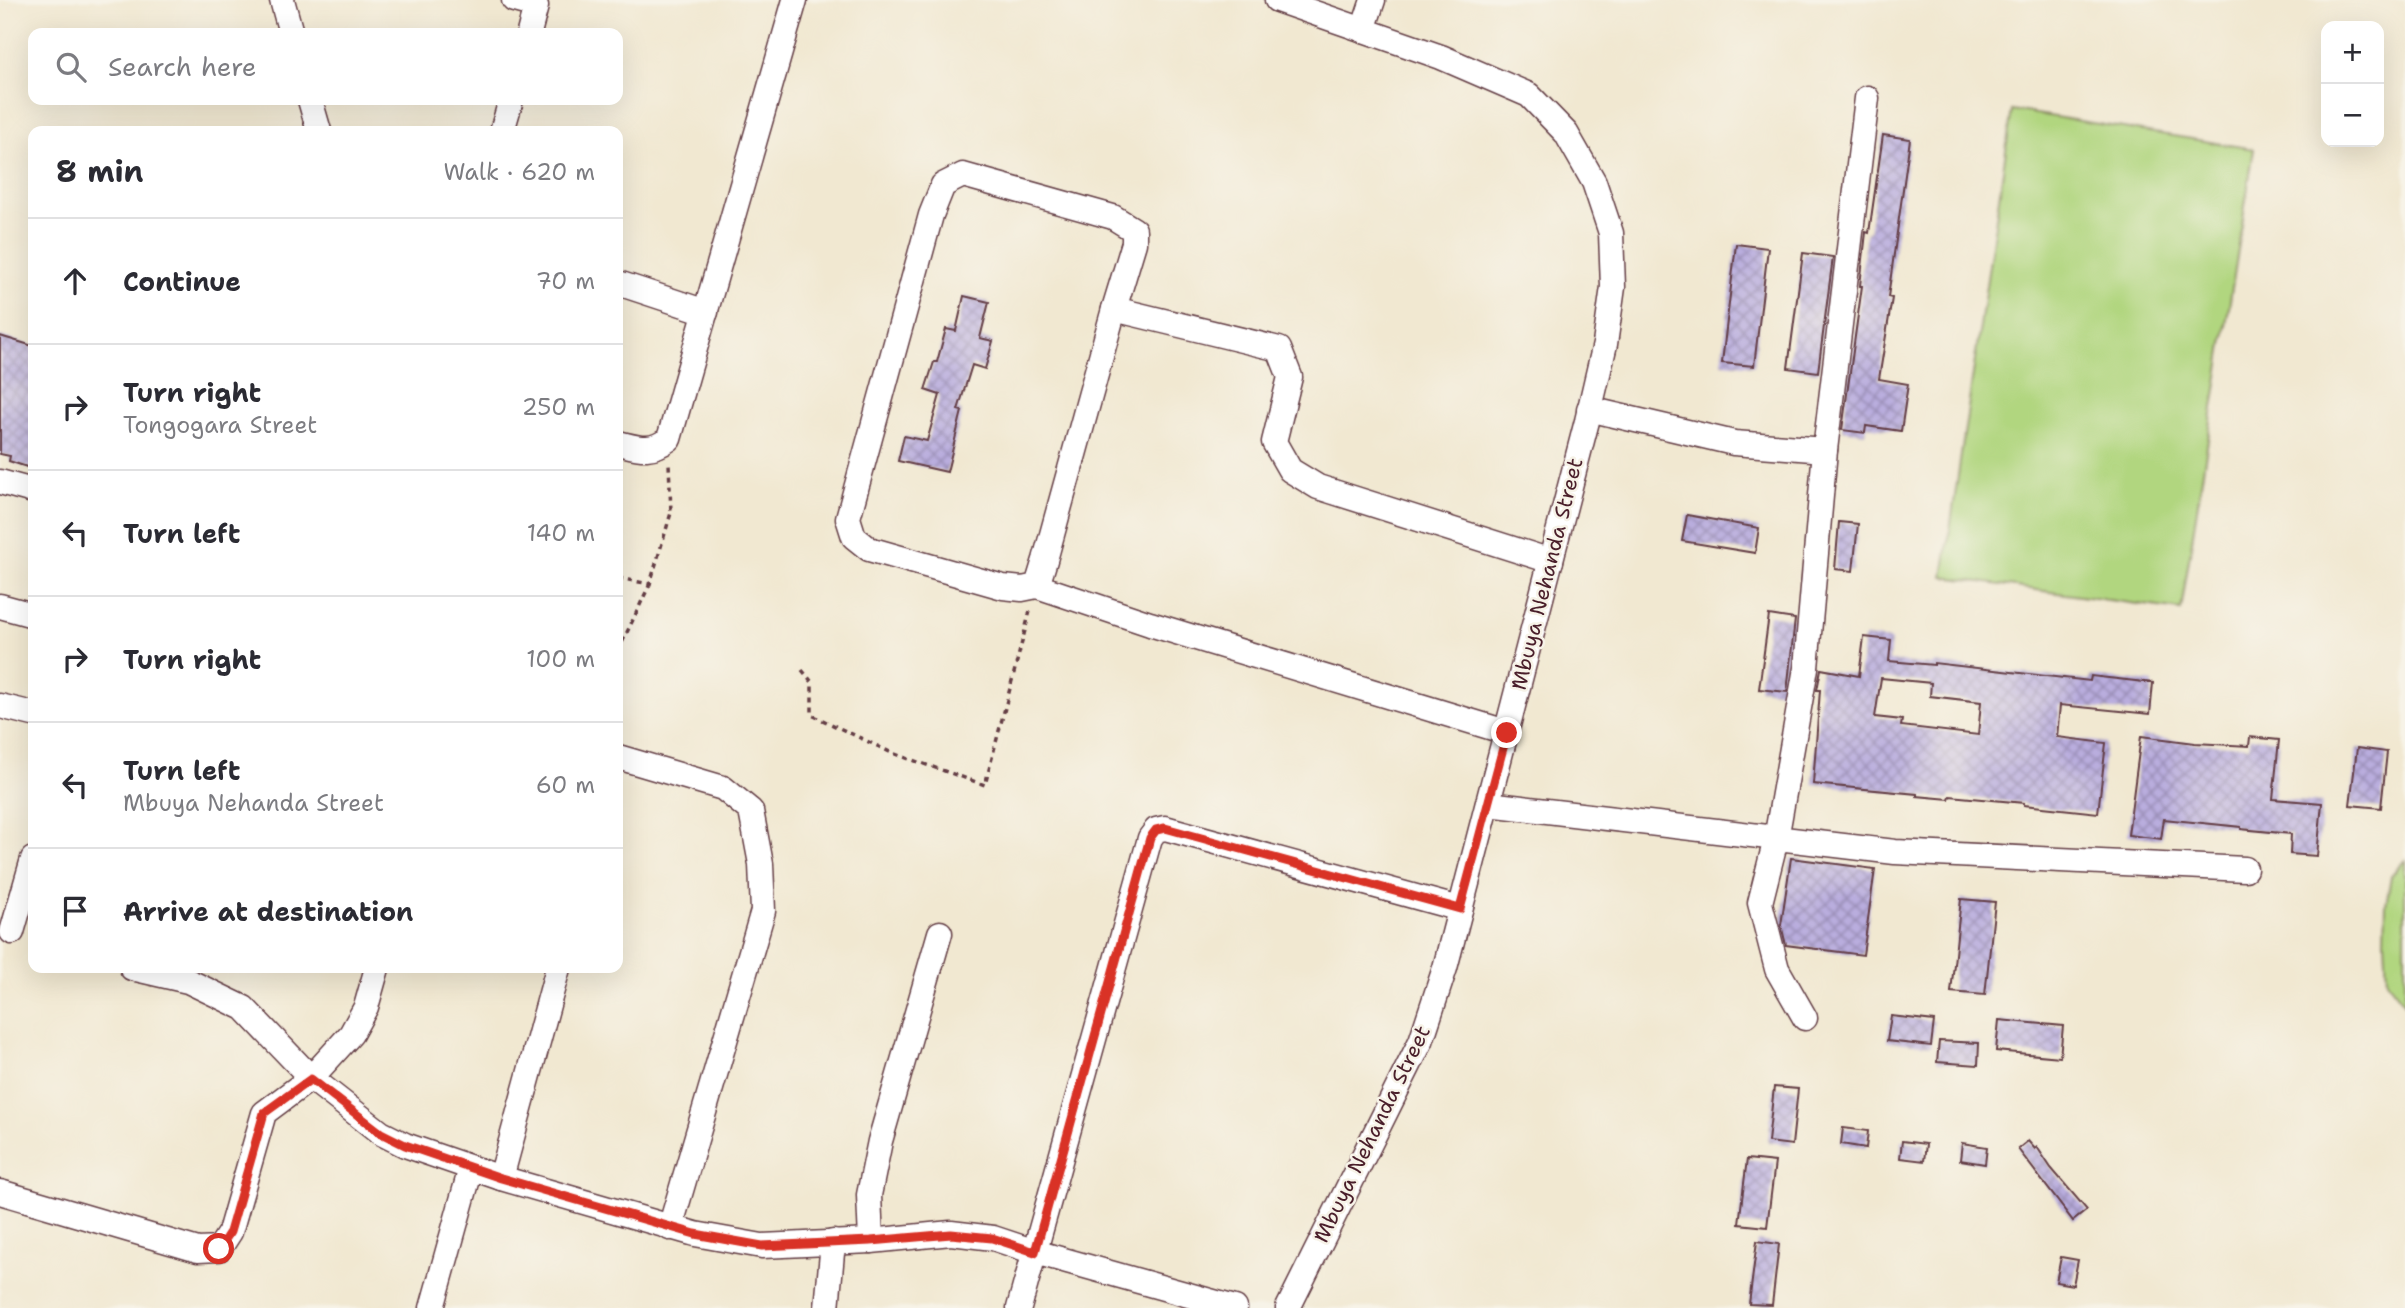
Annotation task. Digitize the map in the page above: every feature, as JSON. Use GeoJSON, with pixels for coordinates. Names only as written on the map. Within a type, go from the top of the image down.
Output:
{"type":"FeatureCollection","features":[{"type":"Feature","properties":{"kind":"street"},"geometry":{"type":"LineString","coordinates":[[282,0],[290,28]]}},
{"type":"Feature","properties":{"kind":"street"},"geometry":{"type":"LineString","coordinates":[[513,0],[537,6],[530,28]]}},
{"type":"Feature","properties":{"kind":"street"},"geometry":{"type":"LineString","coordinates":[[623,444],[642,449],[658,448],[668,439],[795,0]]}},
{"type":"Feature","properties":{"kind":"street","name":"Mbuya Nehanda Street"},"geometry":{"type":"LineString","coordinates":[[1277,0],[1441,57],[1529,95],[1566,133],[1594,182],[1611,233],[1613,288],[1605,344],[1589,409],[1445,968],[1421,1041],[1288,1308]]}},
{"type":"Feature","properties":{"kind":"street"},"geometry":{"type":"LineString","coordinates":[[1363,30],[1373,0]]}},
{"type":"Feature","properties":{"kind":"street"},"geometry":{"type":"LineString","coordinates":[[1805,1018],[1777,969],[1760,902],[1776,839],[1806,668],[1825,450],[1867,98]]}},
{"type":"Feature","properties":{"kind":"street"},"geometry":{"type":"LineString","coordinates":[[311,105],[317,126]]}},
{"type":"Feature","properties":{"kind":"street"},"geometry":{"type":"LineString","coordinates":[[503,126],[510,105]]}},
{"type":"Feature","properties":{"kind":"street"},"geometry":{"type":"LineString","coordinates":[[1037,586],[1135,243],[1134,230],[1113,217],[963,174],[943,185],[931,215],[848,518],[854,537],[869,549],[1003,587],[1022,589],[1037,586],[1150,624],[1507,733]]}},
{"type":"Feature","properties":{"kind":"street"},"geometry":{"type":"LineString","coordinates":[[623,285],[706,312]]}},
{"type":"Feature","properties":{"kind":"street"},"geometry":{"type":"LineString","coordinates":[[1114,309],[1279,349],[1290,377],[1274,442],[1290,470],[1318,487],[1551,561]]}},
{"type":"Feature","properties":{"kind":"street"},"geometry":{"type":"LineString","coordinates":[[1589,409],[1734,443],[1825,450]]}},
{"type":"Feature","properties":{"kind":"street"},"geometry":{"type":"LineString","coordinates":[[0,482],[28,490]]}},
{"type":"Feature","properties":{"kind":"street"},"geometry":{"type":"LineString","coordinates":[[0,606],[28,614]]}},
{"type":"Feature","properties":{"kind":"street"},"geometry":{"type":"LineString","coordinates":[[0,706],[28,713]]}},
{"type":"Feature","properties":{"kind":"street"},"geometry":{"type":"LineString","coordinates":[[623,758],[723,788],[751,811],[761,864],[763,911],[670,1228]]}},
{"type":"Feature","properties":{"kind":"street"},"geometry":{"type":"LineString","coordinates":[[1488,804],[1895,852],[2245,869]]}},
{"type":"Feature","properties":{"kind":"street"},"geometry":{"type":"LineString","coordinates":[[1019,1308],[1150,838],[1156,830],[1165,828],[1460,909]]}},
{"type":"Feature","properties":{"kind":"street"},"geometry":{"type":"LineString","coordinates":[[15,933],[28,880]]}},
{"type":"Feature","properties":{"kind":"street"},"geometry":{"type":"LineString","coordinates":[[871,1241],[869,1195],[880,1141],[940,933]]}},
{"type":"Feature","properties":{"kind":"street"},"geometry":{"type":"LineString","coordinates":[[0,1192],[198,1250],[219,1249],[230,1232],[264,1113],[311,1079],[351,1034],[366,1007],[376,973]]}},
{"type":"Feature","properties":{"kind":"street"},"geometry":{"type":"LineString","coordinates":[[501,1178],[557,973]]}},
{"type":"Feature","properties":{"kind":"street"},"geometry":{"type":"LineString","coordinates":[[189,974],[244,1009],[311,1079],[381,1133],[405,1145],[501,1178],[670,1228],[762,1246],[951,1234],[992,1238],[1235,1308]]}},
{"type":"Feature","properties":{"kind":"street"},"geometry":{"type":"LineString","coordinates":[[432,1308],[471,1168]]}},
{"type":"Feature","properties":{"kind":"street"},"geometry":{"type":"LineString","coordinates":[[827,1308],[832,1242]]}},
{"type":"Feature","properties":{"kind":"path"},"geometry":{"type":"LineString","coordinates":[[623,641],[650,584],[671,513],[668,439]]}},
{"type":"Feature","properties":{"kind":"path"},"geometry":{"type":"LineString","coordinates":[[623,579],[650,584]]}},
{"type":"Feature","properties":{"kind":"path"},"geometry":{"type":"LineString","coordinates":[[802,670],[812,682],[812,715],[892,752],[985,785],[1037,586]]}},
{"type":"Feature","properties":{"kind":"green space"},"geometry":{"type":"Polygon","coordinates":[[[2012,110],[2254,149],[2181,610],[1943,577],[2012,110]]]}},
{"type":"Feature","properties":{"kind":"green space"},"geometry":{"type":"Polygon","coordinates":[[[2405,860],[2405,1004],[2387,981],[2385,941],[2386,905],[2391,876],[2405,860]]]}},
{"type":"Feature","properties":{"kind":"building"},"geometry":{"type":"Polygon","coordinates":[[[1883,135],[1910,139],[1888,297],[1892,298],[1879,379],[1908,384],[1901,431],[1866,426],[1865,433],[1842,430],[1862,286],[1866,232],[1869,233],[1883,135]]]}},
{"type":"Feature","properties":{"kind":"building"},"geometry":{"type":"Polygon","coordinates":[[[1736,244],[1768,248],[1754,366],[1722,363],[1736,244]]]}},
{"type":"Feature","properties":{"kind":"building"},"geometry":{"type":"Polygon","coordinates":[[[1803,253],[1833,257],[1818,372],[1788,368],[1803,253]]]}},
{"type":"Feature","properties":{"kind":"building"},"geometry":{"type":"Polygon","coordinates":[[[964,296],[989,302],[980,338],[993,341],[985,369],[972,365],[958,410],[962,411],[947,472],[898,461],[904,436],[927,441],[940,395],[925,390],[934,362],[937,362],[946,329],[956,331],[964,296]]]}},
{"type":"Feature","properties":{"kind":"building"},"geometry":{"type":"Polygon","coordinates":[[[0,336],[28,344],[28,467],[9,461],[10,456],[0,454],[0,336]]]}},
{"type":"Feature","properties":{"kind":"building"},"geometry":{"type":"Polygon","coordinates":[[[1687,515],[1759,528],[1755,553],[1682,541],[1687,515]]]}},
{"type":"Feature","properties":{"kind":"building"},"geometry":{"type":"Polygon","coordinates":[[[1839,522],[1858,524],[1853,571],[1835,569],[1839,522]]]}},
{"type":"Feature","properties":{"kind":"building"},"geometry":{"type":"Polygon","coordinates":[[[1769,615],[1795,619],[1787,692],[1759,689],[1769,615]]]}},
{"type":"Feature","properties":{"kind":"building"},"geometry":{"type":"Polygon","coordinates":[[[1864,637],[1891,640],[1889,661],[1934,663],[2090,681],[2091,676],[2153,683],[2150,714],[2060,705],[2057,737],[2106,743],[2098,813],[2024,803],[1950,796],[1949,799],[1813,784],[1820,690],[1817,690],[1821,669],[1859,676],[1864,637]],[[1881,678],[1875,717],[1902,720],[1901,726],[1978,735],[1981,702],[1930,696],[1931,683],[1881,678]]]}},
{"type":"Feature","properties":{"kind":"building"},"geometry":{"type":"Polygon","coordinates":[[[2141,736],[2249,746],[2250,737],[2279,740],[2273,799],[2322,803],[2317,856],[2290,854],[2291,834],[2241,827],[2164,819],[2161,839],[2128,835],[2141,736]]]}},
{"type":"Feature","properties":{"kind":"building"},"geometry":{"type":"Polygon","coordinates":[[[2357,748],[2387,752],[2381,808],[2350,805],[2357,748]]]}},
{"type":"Feature","properties":{"kind":"building"},"geometry":{"type":"Polygon","coordinates":[[[1791,858],[1875,869],[1863,955],[1786,945],[1781,925],[1791,858]]]}},
{"type":"Feature","properties":{"kind":"building"},"geometry":{"type":"Polygon","coordinates":[[[1961,899],[1995,902],[1985,995],[1951,992],[1961,899]]]}},
{"type":"Feature","properties":{"kind":"building"},"geometry":{"type":"Polygon","coordinates":[[[1891,1016],[1934,1021],[1931,1046],[1887,1041],[1891,1016]]]}},
{"type":"Feature","properties":{"kind":"building"},"geometry":{"type":"Polygon","coordinates":[[[1999,1020],[2063,1026],[2060,1057],[1996,1051],[1999,1020]]]}},
{"type":"Feature","properties":{"kind":"building"},"geometry":{"type":"Polygon","coordinates":[[[1939,1041],[1979,1043],[1978,1065],[1937,1062],[1939,1041]]]}},
{"type":"Feature","properties":{"kind":"building"},"geometry":{"type":"Polygon","coordinates":[[[1774,1087],[1798,1089],[1792,1145],[1768,1142],[1774,1087]]]}},
{"type":"Feature","properties":{"kind":"building"},"geometry":{"type":"Polygon","coordinates":[[[1843,1128],[1868,1131],[1866,1148],[1841,1144],[1843,1128]]]}},
{"type":"Feature","properties":{"kind":"building"},"geometry":{"type":"Polygon","coordinates":[[[1902,1141],[1926,1144],[1924,1161],[1900,1158],[1902,1141]]]}},
{"type":"Feature","properties":{"kind":"building"},"geometry":{"type":"Polygon","coordinates":[[[2028,1141],[2035,1149],[2037,1147],[2087,1210],[2073,1221],[2018,1149],[2028,1141]]]}},
{"type":"Feature","properties":{"kind":"building"},"geometry":{"type":"Polygon","coordinates":[[[1962,1143],[1987,1147],[1985,1164],[1960,1160],[1962,1143]]]}},
{"type":"Feature","properties":{"kind":"building"},"geometry":{"type":"Polygon","coordinates":[[[1747,1159],[1775,1162],[1767,1227],[1739,1224],[1747,1159]]]}},
{"type":"Feature","properties":{"kind":"building"},"geometry":{"type":"Polygon","coordinates":[[[1757,1241],[1779,1244],[1772,1305],[1749,1304],[1757,1241]]]}},
{"type":"Feature","properties":{"kind":"building"},"geometry":{"type":"Polygon","coordinates":[[[2061,1257],[2078,1260],[2073,1285],[2056,1282],[2061,1257]]]}},
{"type":"Feature","properties":{"kind":"route"},"geometry":{"type":"LineString","coordinates":[[219,1249],[230,1232],[264,1113],[311,1079],[381,1133],[405,1145],[501,1178],[695,1234],[762,1246],[951,1234],[992,1238],[1035,1252],[1150,838],[1156,830],[1165,828],[1460,909],[1507,733]]}}]}
